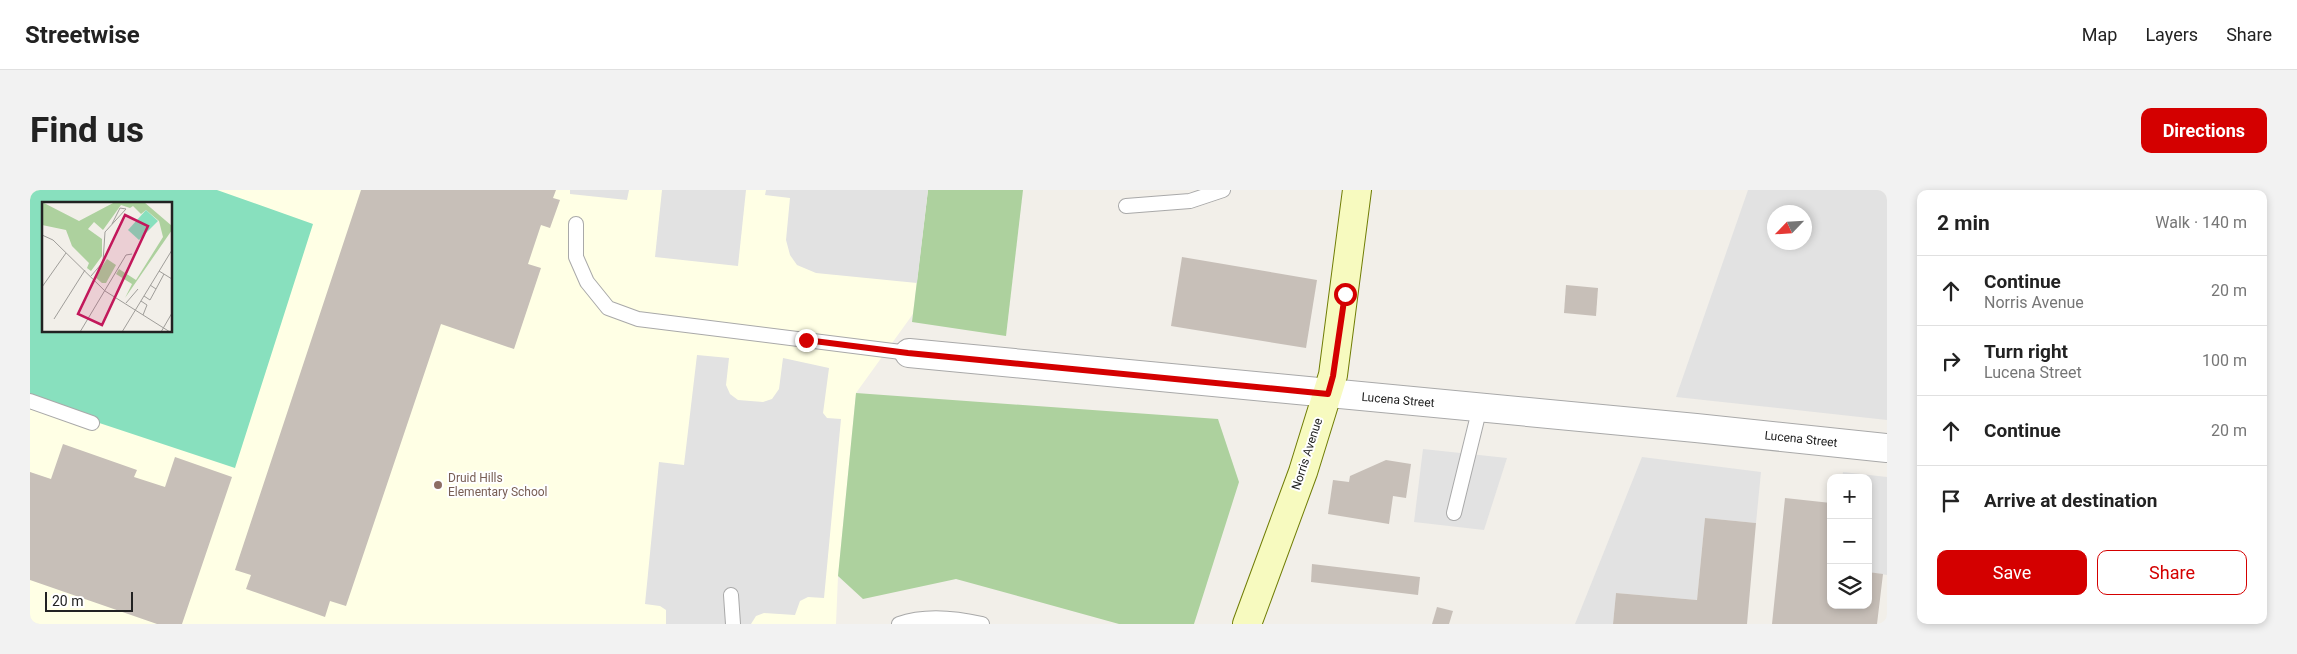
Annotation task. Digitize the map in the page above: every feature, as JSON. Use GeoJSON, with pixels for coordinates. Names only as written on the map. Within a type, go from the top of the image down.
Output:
{"type":"FeatureCollection","features":[{"type":"Feature","properties":{"kind":"street","name":"Norris Avenue"},"geometry":{"type":"LineString","coordinates":[[1247,624],[1303,472],[1333,376],[1357,190]]}},
{"type":"Feature","properties":{"kind":"street","name":"Lucena Street"},"geometry":{"type":"LineString","coordinates":[[908,353],[1887,448]]}},
{"type":"Feature","properties":{"kind":"lane"},"geometry":{"type":"LineString","coordinates":[[1126,206],[1190,202],[1223,190]]}},
{"type":"Feature","properties":{"kind":"lane"},"geometry":{"type":"LineString","coordinates":[[576,224],[576,257],[587,282],[608,308],[638,319],[908,353]]}},
{"type":"Feature","properties":{"kind":"lane"},"geometry":{"type":"LineString","coordinates":[[30,401],[92,423]]}},
{"type":"Feature","properties":{"kind":"lane"},"geometry":{"type":"LineString","coordinates":[[1454,513],[1480,407]]}},
{"type":"Feature","properties":{"kind":"lane"},"geometry":{"type":"LineString","coordinates":[[731,595],[733,624]]}},
{"type":"Feature","properties":{"kind":"lane"},"geometry":{"type":"LineString","coordinates":[[899,624],[908,621],[960,619],[982,624]]}},
{"type":"Feature","properties":{"kind":"shaded area","name":"Druid Hills Elementary School"},"geometry":{"type":"Polygon","coordinates":[[[30,190],[928,190],[913,314],[856,393],[838,576],[836,624],[30,624],[30,190]]]}},
{"type":"Feature","properties":{"kind":"shaded area"},"geometry":{"type":"Polygon","coordinates":[[[570,190],[629,190],[627,200],[570,194],[570,190]]]}},
{"type":"Feature","properties":{"kind":"shaded area"},"geometry":{"type":"Polygon","coordinates":[[[662,190],[746,190],[738,266],[655,257],[662,190]]]}},
{"type":"Feature","properties":{"kind":"shaded area"},"geometry":{"type":"Polygon","coordinates":[[[766,190],[928,190],[917,283],[816,273],[797,265],[790,255],[786,240],[790,198],[765,195],[766,190]]]}},
{"type":"Feature","properties":{"kind":"shaded area"},"geometry":{"type":"Polygon","coordinates":[[[1748,190],[1887,190],[1887,420],[1676,397],[1748,190]]]}},
{"type":"Feature","properties":{"kind":"shaded area"},"geometry":{"type":"Polygon","coordinates":[[[697,355],[729,358],[726,385],[730,394],[738,400],[763,402],[772,399],[779,389],[783,358],[829,368],[823,413],[827,418],[841,419],[824,598],[808,597],[800,601],[795,615],[764,613],[756,616],[751,624],[666,624],[666,610],[660,606],[645,604],[659,462],[684,465],[697,355]]]}},
{"type":"Feature","properties":{"kind":"shaded area"},"geometry":{"type":"Polygon","coordinates":[[[1423,449],[1507,458],[1484,530],[1414,522],[1423,449]]]}},
{"type":"Feature","properties":{"kind":"shaded area"},"geometry":{"type":"Polygon","coordinates":[[[1642,457],[1761,472],[1756,523],[1705,518],[1697,600],[1616,593],[1613,624],[1575,624],[1642,457]]]}},
{"type":"Feature","properties":{"kind":"shaded area"},"geometry":{"type":"Polygon","coordinates":[[[1843,472],[1861,474],[1843,474],[1843,472]]]}},
{"type":"Feature","properties":{"kind":"shaded area"},"geometry":{"type":"Polygon","coordinates":[[[1872,475],[1887,477],[1887,575],[1872,573],[1872,475]]]}},
{"type":"Feature","properties":{"kind":"green space"},"geometry":{"type":"Polygon","coordinates":[[[30,190],[217,190],[313,224],[235,468],[30,400],[30,190]]]}},
{"type":"Feature","properties":{"kind":"green space"},"geometry":{"type":"Polygon","coordinates":[[[928,190],[1023,190],[1006,336],[912,322],[928,190]]]}},
{"type":"Feature","properties":{"kind":"green space"},"geometry":{"type":"Polygon","coordinates":[[[856,393],[1218,419],[1239,482],[1194,624],[1119,624],[956,579],[863,599],[838,576],[856,393]]]}},
{"type":"Feature","properties":{"kind":"building"},"geometry":{"type":"Polygon","coordinates":[[[361,190],[556,190],[553,198],[560,200],[550,228],[541,225],[528,264],[541,268],[514,349],[441,324],[346,606],[330,601],[325,617],[246,589],[251,575],[235,570],[361,190]]]}},
{"type":"Feature","properties":{"kind":"building"},"geometry":{"type":"Polygon","coordinates":[[[1182,257],[1317,280],[1306,348],[1171,326],[1182,257]]]}},
{"type":"Feature","properties":{"kind":"building"},"geometry":{"type":"Polygon","coordinates":[[[1566,285],[1598,288],[1596,316],[1564,313],[1566,285]]]}},
{"type":"Feature","properties":{"kind":"building"},"geometry":{"type":"Polygon","coordinates":[[[63,444],[137,470],[134,477],[165,487],[175,457],[232,477],[182,624],[157,624],[30,580],[30,472],[51,479],[63,444]]]}},
{"type":"Feature","properties":{"kind":"building"},"geometry":{"type":"Polygon","coordinates":[[[1386,460],[1411,464],[1406,498],[1393,496],[1389,524],[1328,514],[1333,480],[1349,482],[1350,476],[1386,460]]]}},
{"type":"Feature","properties":{"kind":"building"},"geometry":{"type":"Polygon","coordinates":[[[1785,498],[1827,503],[1827,609],[1872,609],[1872,573],[1883,574],[1877,624],[1772,624],[1785,498]]]}},
{"type":"Feature","properties":{"kind":"building"},"geometry":{"type":"Polygon","coordinates":[[[1705,518],[1756,523],[1747,624],[1613,624],[1616,593],[1697,600],[1705,518]]]}},
{"type":"Feature","properties":{"kind":"building"},"geometry":{"type":"Polygon","coordinates":[[[1312,564],[1420,577],[1418,595],[1311,582],[1312,564]]]}},
{"type":"Feature","properties":{"kind":"building"},"geometry":{"type":"Polygon","coordinates":[[[1437,607],[1453,611],[1449,624],[1432,624],[1437,607]]]}},
{"type":"Feature","properties":{"kind":"place","name":"Druid Hills Elementary School"},"geometry":{"type":"Point","coordinates":[438,485]}},
{"type":"Feature","properties":{"kind":"route"},"geometry":{"type":"LineString","coordinates":[[806,340],[908,353],[1328,394],[1333,376],[1345,294]]}}]}
